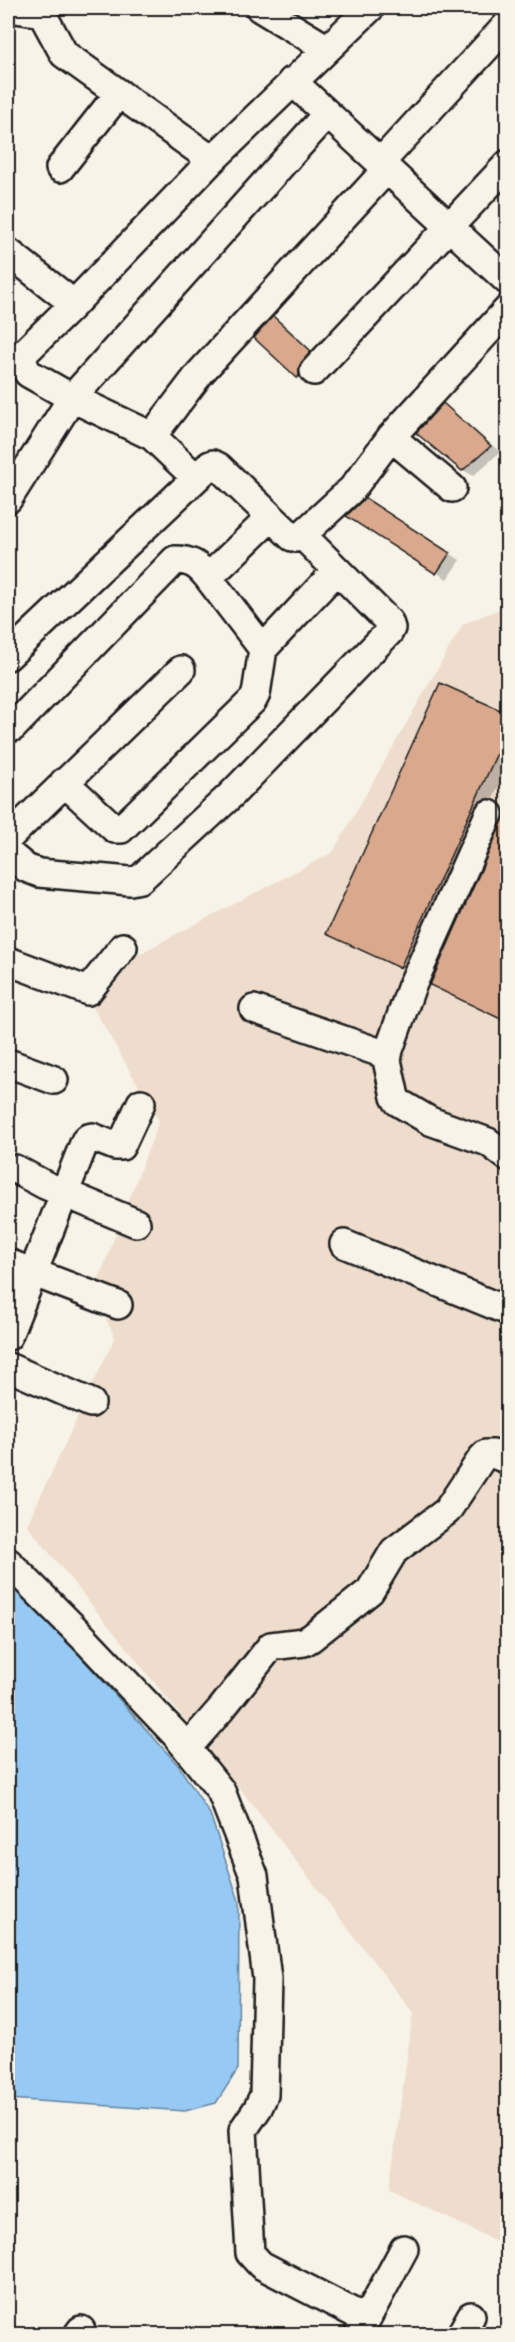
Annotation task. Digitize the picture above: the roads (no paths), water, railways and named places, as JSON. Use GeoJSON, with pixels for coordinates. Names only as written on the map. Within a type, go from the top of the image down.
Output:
{"type":"FeatureCollection","features":[{"type":"Feature","properties":{"kind":"street"},"geometry":{"type":"LineString","coordinates":[[8,8],[44,10],[64,54],[212,160]]}},
{"type":"Feature","properties":{"kind":"street"},"geometry":{"type":"LineString","coordinates":[[260,8],[326,48]]}},
{"type":"Feature","properties":{"kind":"street"},"geometry":{"type":"LineString","coordinates":[[196,478],[152,435],[72,398],[28,373],[14,353],[74,304],[212,160],[370,8]]}},
{"type":"Feature","properties":{"kind":"street"},"geometry":{"type":"LineString","coordinates":[[152,435],[200,373],[507,24]]}},
{"type":"Feature","properties":{"kind":"street"},"geometry":{"type":"LineString","coordinates":[[292,81],[507,281]]}},
{"type":"Feature","properties":{"kind":"street"},"geometry":{"type":"LineString","coordinates":[[60,168],[119,93]]}},
{"type":"Feature","properties":{"kind":"street"},"geometry":{"type":"LineString","coordinates":[[8,499],[72,398],[327,114]]}},
{"type":"Feature","properties":{"kind":"street"},"geometry":{"type":"LineString","coordinates":[[314,371],[507,164]]}},
{"type":"Feature","properties":{"kind":"street"},"geometry":{"type":"LineString","coordinates":[[8,252],[74,304]]}},
{"type":"Feature","properties":{"kind":"street"},"geometry":{"type":"LineString","coordinates":[[8,656],[213,464],[292,537],[302,535],[352,489],[391,437],[507,309]]}},
{"type":"Feature","properties":{"kind":"street"},"geometry":{"type":"LineString","coordinates":[[391,437],[452,488]]}},
{"type":"Feature","properties":{"kind":"street"},"geometry":{"type":"LineString","coordinates":[[207,576],[214,574],[271,517]]}},
{"type":"Feature","properties":{"kind":"street"},"geometry":{"type":"LineString","coordinates":[[8,853],[26,868],[39,873],[130,881],[140,879],[231,795],[389,632],[391,628],[389,622],[302,535]]}},
{"type":"Feature","properties":{"kind":"street"},"geometry":{"type":"LineString","coordinates":[[13,727],[175,560],[188,560],[199,566],[263,649]]}},
{"type":"Feature","properties":{"kind":"street"},"geometry":{"type":"LineString","coordinates":[[64,782],[115,829],[121,829],[253,700],[263,649],[337,570]]}},
{"type":"Feature","properties":{"kind":"street"},"geometry":{"type":"LineString","coordinates":[[8,838],[181,670]]}},
{"type":"Feature","properties":{"kind":"street"},"geometry":{"type":"LineString","coordinates":[[489,814],[411,988],[387,1055],[398,1102],[430,1121],[488,1142],[507,1157]]}},
{"type":"Feature","properties":{"kind":"street"},"geometry":{"type":"LineString","coordinates":[[8,961],[88,991],[123,947]]}},
{"type":"Feature","properties":{"kind":"street"},"geometry":{"type":"LineString","coordinates":[[254,1009],[387,1055]]}},
{"type":"Feature","properties":{"kind":"street"},"geometry":{"type":"LineString","coordinates":[[8,1063],[54,1080]]}},
{"type":"Feature","properties":{"kind":"street"},"geometry":{"type":"LineString","coordinates":[[8,1336],[88,1138],[92,1137],[121,1146],[141,1103]]}},
{"type":"Feature","properties":{"kind":"street"},"geometry":{"type":"LineString","coordinates":[[15,1169],[136,1223]]}},
{"type":"Feature","properties":{"kind":"street"},"geometry":{"type":"LineString","coordinates":[[344,1244],[507,1311]]}},
{"type":"Feature","properties":{"kind":"street"},"geometry":{"type":"LineString","coordinates":[[8,1263],[118,1305]]}},
{"type":"Feature","properties":{"kind":"street"},"geometry":{"type":"LineString","coordinates":[[8,1368],[92,1403]]}},
{"type":"Feature","properties":{"kind":"street"},"geometry":{"type":"LineString","coordinates":[[187,1748],[271,1646],[304,1642],[311,1638],[370,1591],[399,1545],[447,1511],[486,1454],[493,1454],[507,1460]]}},
{"type":"Feature","properties":{"kind":"street"},"geometry":{"type":"LineString","coordinates":[[8,1562],[187,1748],[221,1791],[254,1872],[266,1969],[264,2095],[262,2102],[243,2130],[250,2253],[261,2265],[362,2327],[404,2249]]}},
{"type":"Feature","properties":{"kind":"water"},"geometry":{"type":"Polygon","coordinates":[[[8,1575],[178,1765],[210,1814],[239,1901],[238,2069],[216,2103],[185,2111],[8,2099],[8,1575]]]}}]}
